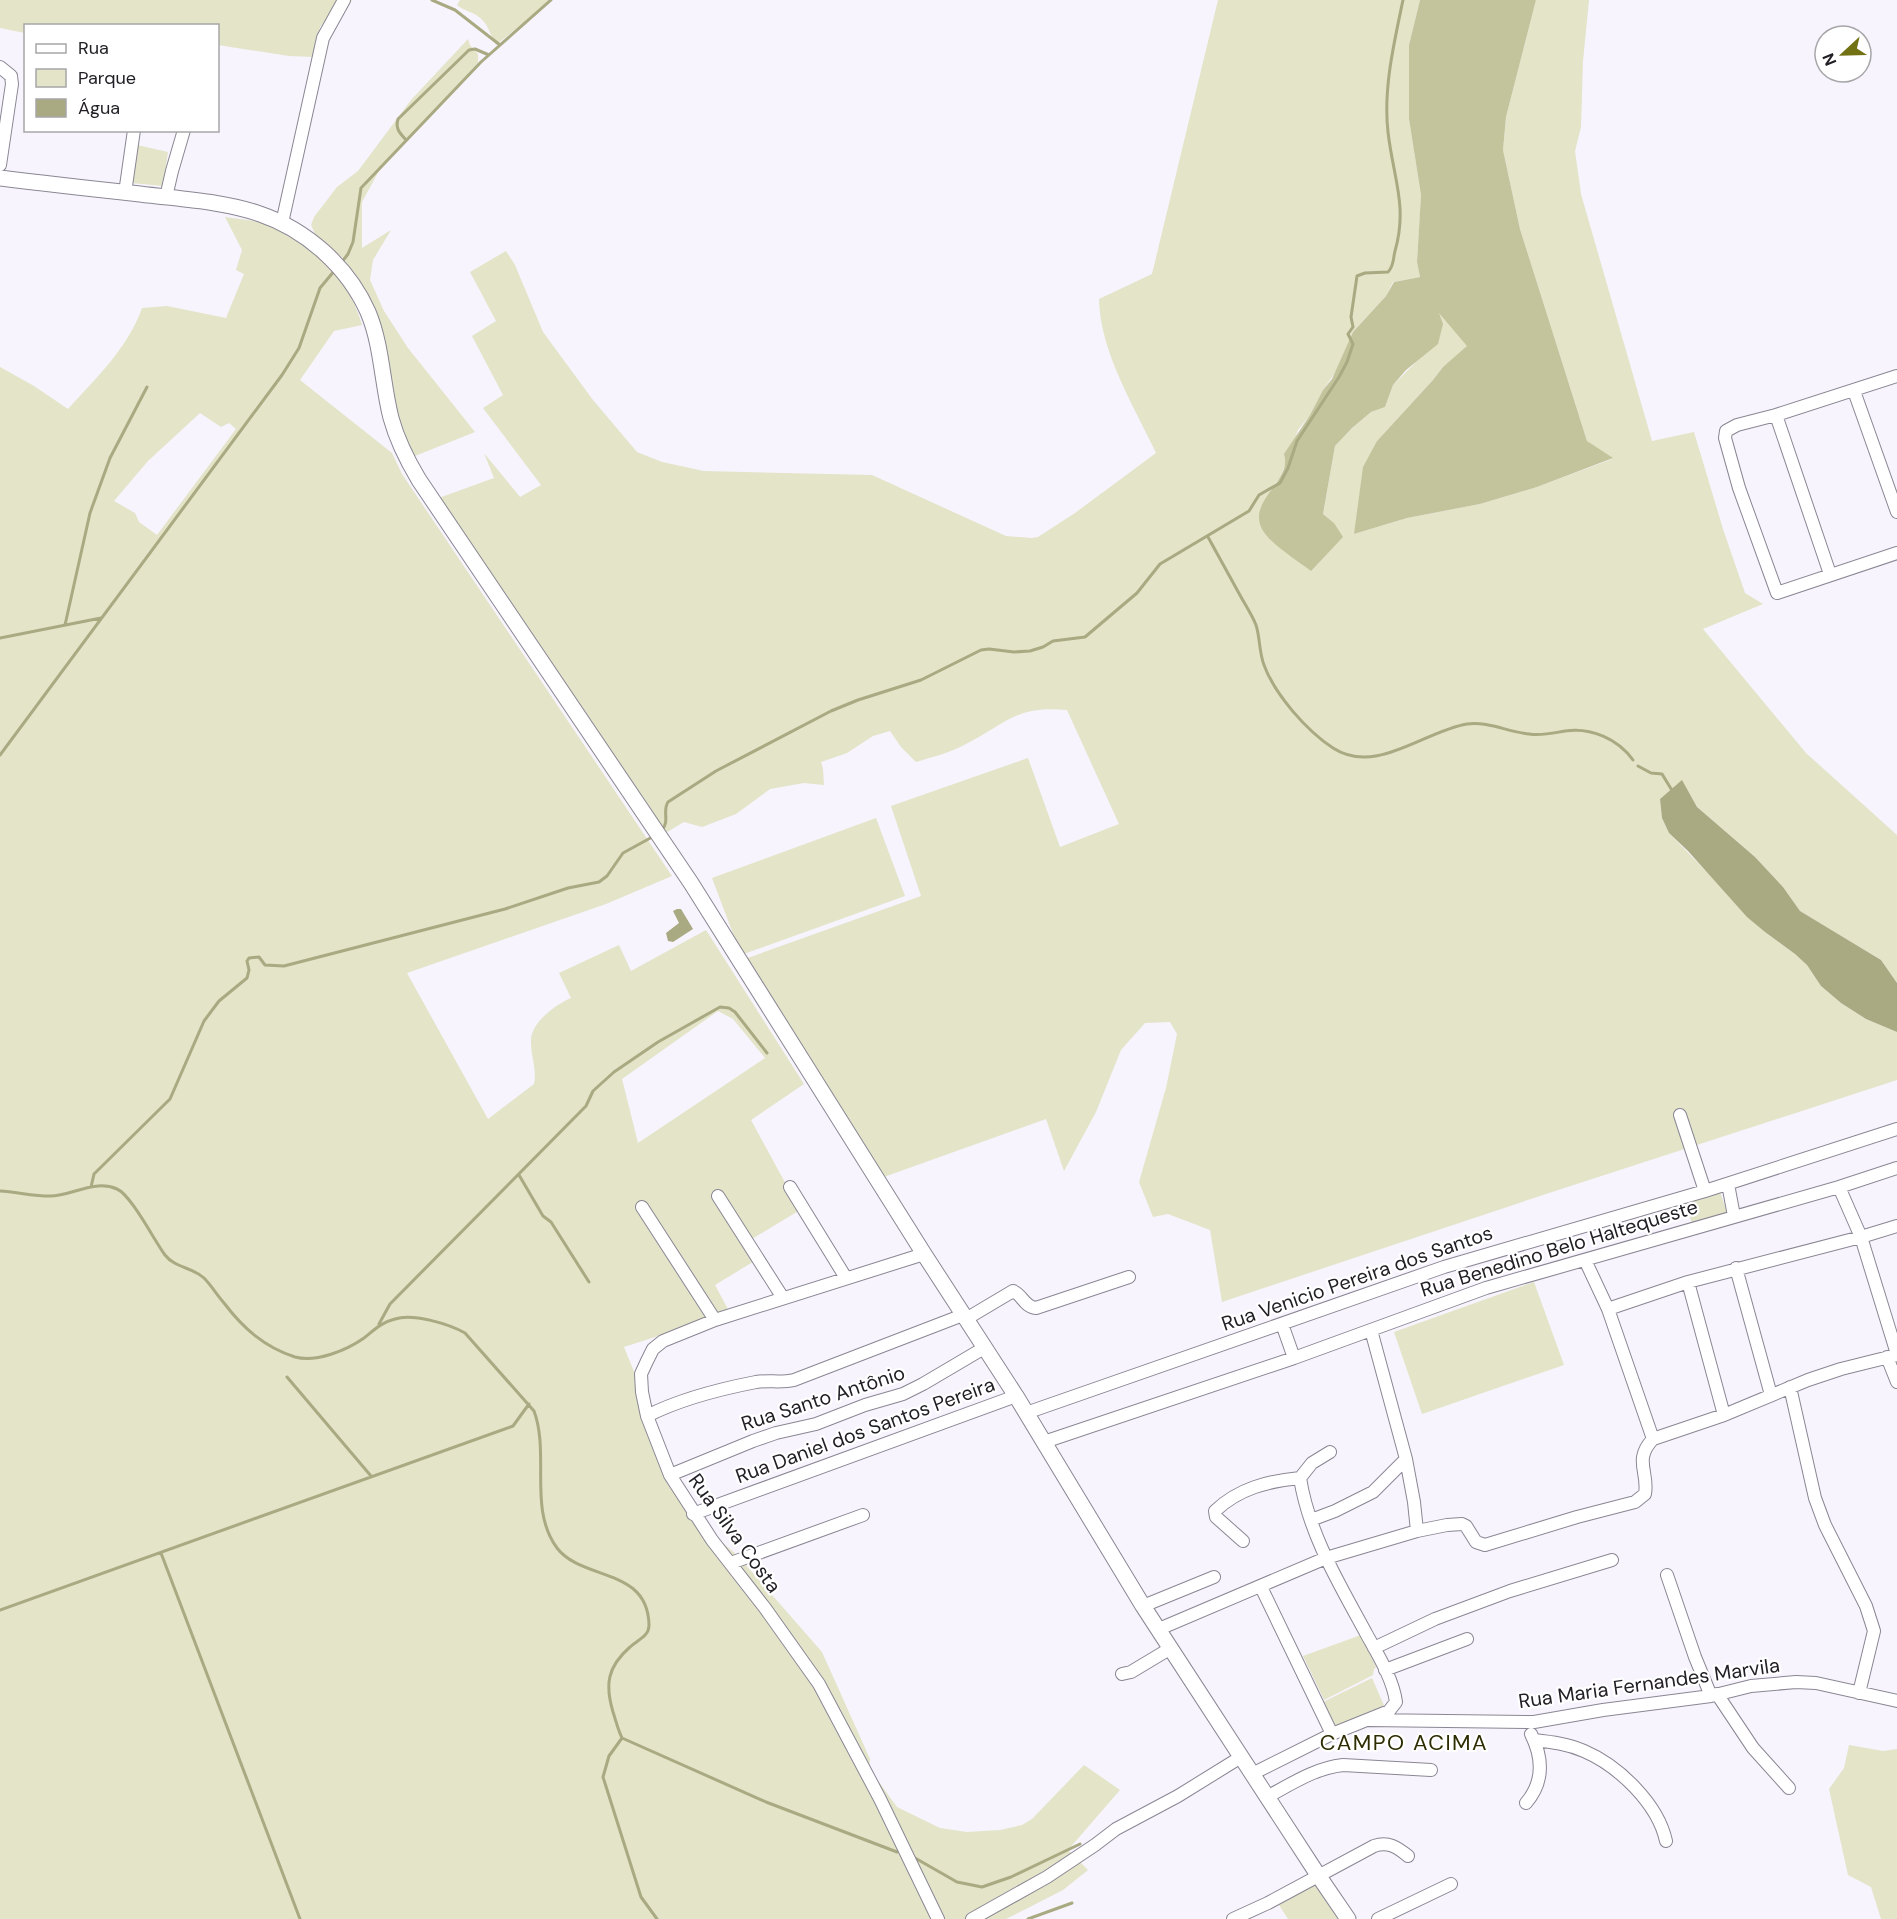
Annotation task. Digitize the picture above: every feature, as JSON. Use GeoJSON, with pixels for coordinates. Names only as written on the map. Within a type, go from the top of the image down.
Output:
{"type":"FeatureCollection","features":[{"type":"Feature","properties":{"kind":"main road"},"geometry":{"type":"LineString","coordinates":[[0,178],[166,197],[259,213],[282,223],[311,241],[345,274],[359,293],[369,315],[376,338],[391,418],[406,458],[419,480],[691,883],[924,1254],[1016,1395],[1143,1606],[1317,1875],[1348,1919]]}},
{"type":"Feature","properties":{"kind":"street"},"geometry":{"type":"LineString","coordinates":[[282,223],[323,38],[344,0]]}},
{"type":"Feature","properties":{"kind":"street"},"geometry":{"type":"LineString","coordinates":[[0,67],[11,76],[12,84],[0,165]]}},
{"type":"Feature","properties":{"kind":"street"},"geometry":{"type":"LineString","coordinates":[[125,193],[134,132]]}},
{"type":"Feature","properties":{"kind":"street"},"geometry":{"type":"LineString","coordinates":[[166,197],[183,132]]}},
{"type":"Feature","properties":{"kind":"street"},"geometry":{"type":"LineString","coordinates":[[1897,376],[1776,416],[1737,425],[1726,431],[1726,446],[1739,488],[1777,594],[1897,553]]}},
{"type":"Feature","properties":{"kind":"street"},"geometry":{"type":"LineString","coordinates":[[1854,392],[1897,512]]}},
{"type":"Feature","properties":{"kind":"street"},"geometry":{"type":"LineString","coordinates":[[1776,416],[1830,574]]}},
{"type":"Feature","properties":{"kind":"street"},"geometry":{"type":"LineString","coordinates":[[1680,1115],[1705,1191]]}},
{"type":"Feature","properties":{"kind":"street","name":"Rua Venicio Pereira dos Santos"},"geometry":{"type":"LineString","coordinates":[[1026,1413],[1444,1267],[1728,1184],[1897,1129]]}},
{"type":"Feature","properties":{"kind":"street","name":"Rua Benedino Belo Haltequeste"},"geometry":{"type":"LineString","coordinates":[[1044,1442],[1294,1358],[1476,1291],[1839,1187],[1897,1168]]}},
{"type":"Feature","properties":{"kind":"street"},"geometry":{"type":"LineString","coordinates":[[1728,1184],[1734,1216]]}},
{"type":"Feature","properties":{"kind":"street"},"geometry":{"type":"LineString","coordinates":[[790,1187],[846,1278]]}},
{"type":"Feature","properties":{"kind":"street"},"geometry":{"type":"LineString","coordinates":[[1839,1187],[1861,1237],[1894,1355],[1897,1382]]}},
{"type":"Feature","properties":{"kind":"street"},"geometry":{"type":"LineString","coordinates":[[718,1196],[783,1298]]}},
{"type":"Feature","properties":{"kind":"street"},"geometry":{"type":"LineString","coordinates":[[642,1208],[715,1320]]}},
{"type":"Feature","properties":{"kind":"street"},"geometry":{"type":"LineString","coordinates":[[1608,1309],[1736,1268],[1897,1226]]}},
{"type":"Feature","properties":{"kind":"street","name":"Rua Silva Costa"},"geometry":{"type":"LineString","coordinates":[[924,1254],[715,1320],[663,1341],[653,1349],[641,1374],[647,1416],[670,1475],[693,1514],[794,1646],[819,1684],[880,1799],[938,1919]]}},
{"type":"Feature","properties":{"kind":"street"},"geometry":{"type":"LineString","coordinates":[[1585,1260],[1608,1309],[1653,1439]]}},
{"type":"Feature","properties":{"kind":"street"},"geometry":{"type":"LineString","coordinates":[[1736,1268],[1771,1395]]}},
{"type":"Feature","properties":{"kind":"street"},"geometry":{"type":"LineString","coordinates":[[647,1416],[681,1401],[736,1387],[757,1382],[794,1380],[965,1317],[1013,1291],[1027,1305],[1036,1308],[1129,1277]]}},
{"type":"Feature","properties":{"kind":"street"},"geometry":{"type":"LineString","coordinates":[[1688,1282],[1724,1415]]}},
{"type":"Feature","properties":{"kind":"street"},"geometry":{"type":"LineString","coordinates":[[1282,1324],[1294,1358]]}},
{"type":"Feature","properties":{"kind":"street"},"geometry":{"type":"LineString","coordinates":[[1371,1330],[1406,1459],[1417,1531]]}},
{"type":"Feature","properties":{"kind":"street","name":"Rua Santo Antônio"},"geometry":{"type":"LineString","coordinates":[[670,1475],[776,1433],[816,1425],[864,1405],[903,1394],[984,1348]]}},
{"type":"Feature","properties":{"kind":"street"},"geometry":{"type":"LineString","coordinates":[[1159,1629],[1326,1558],[1417,1531],[1462,1524],[1466,1526],[1476,1542],[1485,1545],[1635,1502],[1645,1494],[1643,1453],[1653,1439],[1724,1415],[1840,1369],[1894,1355]]}},
{"type":"Feature","properties":{"kind":"street"},"geometry":{"type":"LineString","coordinates":[[1790,1387],[1815,1498],[1834,1545],[1866,1606],[1874,1631],[1859,1693]]}},
{"type":"Feature","properties":{"kind":"street","name":"Rua Daniel dos Santos Pereira"},"geometry":{"type":"LineString","coordinates":[[693,1514],[1016,1395]]}},
{"type":"Feature","properties":{"kind":"street"},"geometry":{"type":"LineString","coordinates":[[1243,1541],[1216,1517],[1215,1511],[1236,1495],[1251,1488],[1300,1478],[1312,1463],[1330,1452]]}},
{"type":"Feature","properties":{"kind":"street"},"geometry":{"type":"LineString","coordinates":[[1311,1520],[1373,1492],[1406,1459]]}},
{"type":"Feature","properties":{"kind":"street"},"geometry":{"type":"LineString","coordinates":[[1300,1478],[1302,1493],[1326,1558],[1385,1670],[1467,1639]]}},
{"type":"Feature","properties":{"kind":"street"},"geometry":{"type":"LineString","coordinates":[[731,1563],[863,1515]]}},
{"type":"Feature","properties":{"kind":"street"},"geometry":{"type":"LineString","coordinates":[[1374,1648],[1435,1619],[1510,1591],[1612,1560]]}},
{"type":"Feature","properties":{"kind":"street"},"geometry":{"type":"LineString","coordinates":[[1667,1575],[1695,1657],[1714,1695],[1753,1748],[1789,1788]]}},
{"type":"Feature","properties":{"kind":"street"},"geometry":{"type":"LineString","coordinates":[[1143,1606],[1214,1577]]}},
{"type":"Feature","properties":{"kind":"street"},"geometry":{"type":"LineString","coordinates":[[1261,1587],[1332,1734]]}},
{"type":"Feature","properties":{"kind":"street"},"geometry":{"type":"LineString","coordinates":[[1122,1674],[1131,1672],[1171,1648]]}},
{"type":"Feature","properties":{"kind":"street","name":"Rua Maria Fernandes Marvila"},"geometry":{"type":"LineString","coordinates":[[1252,1774],[1332,1734],[1389,1711],[1396,1702],[1385,1670]]}},
{"type":"Feature","properties":{"kind":"street","name":"Rua Maria Fernandes Marvila"},"geometry":{"type":"LineString","coordinates":[[1368,1720],[1526,1722],[1714,1695],[1751,1686],[1796,1682],[1816,1683],[1897,1701]]}},
{"type":"Feature","properties":{"kind":"street"},"geometry":{"type":"LineString","coordinates":[[1526,1722],[1539,1758],[1540,1779],[1533,1795],[1526,1803]]}},
{"type":"Feature","properties":{"kind":"street"},"geometry":{"type":"LineString","coordinates":[[1534,1740],[1568,1745],[1603,1761],[1647,1800],[1660,1819],[1666,1841]]}},
{"type":"Feature","properties":{"kind":"street"},"geometry":{"type":"LineString","coordinates":[[972,1919],[1047,1877],[1116,1829],[1169,1801],[1241,1757]]}},
{"type":"Feature","properties":{"kind":"street"},"geometry":{"type":"LineString","coordinates":[[1267,1797],[1329,1766],[1431,1770]]}},
{"type":"Feature","properties":{"kind":"street"},"geometry":{"type":"LineString","coordinates":[[1233,1919],[1382,1843],[1398,1848],[1407,1856]]}},
{"type":"Feature","properties":{"kind":"street"},"geometry":{"type":"LineString","coordinates":[[1378,1919],[1451,1884]]}},
{"type":"Feature","properties":{"kind":"green space"},"geometry":{"type":"Polygon","coordinates":[[[0,0],[352,0],[339,22],[328,17],[320,27],[315,57],[289,56],[219,45],[219,24],[24,24],[24,33],[0,28],[0,0]]]}},
{"type":"Feature","properties":{"kind":"green space"},"geometry":{"type":"Polygon","coordinates":[[[460,0],[552,0],[496,45],[482,20],[457,5],[460,0]]]}},
{"type":"Feature","properties":{"kind":"green space"},"geometry":{"type":"Polygon","coordinates":[[[1218,0],[1420,0],[1409,45],[1409,119],[1421,195],[1417,262],[1420,277],[1393,282],[1386,296],[1353,332],[1339,367],[1323,390],[1310,415],[1298,430],[1280,478],[1270,490],[1334,523],[1323,514],[1335,446],[1371,412],[1385,407],[1393,385],[1421,357],[1438,311],[1468,346],[1443,367],[1377,441],[1354,534],[1407,518],[1480,504],[1537,487],[1612,459],[1587,441],[1520,229],[1503,150],[1506,117],[1536,0],[1589,0],[1583,61],[1581,127],[1575,151],[1581,194],[1652,441],[1694,432],[1745,593],[1763,604],[1703,629],[1806,753],[1897,835],[1897,983],[1881,960],[1800,911],[1783,887],[1755,857],[1697,807],[1682,781],[1660,799],[1662,818],[1669,833],[1765,932],[1807,965],[1821,986],[1841,1003],[1866,1019],[1897,1032],[1897,1080],[1222,1302],[1210,1230],[1168,1214],[1153,1217],[1139,1182],[1166,1088],[1177,1034],[1170,1022],[1145,1023],[1121,1050],[1096,1112],[1064,1171],[1046,1119],[881,1178],[742,960],[921,896],[891,806],[1028,758],[1060,847],[1119,824],[1067,710],[1049,709],[1023,713],[959,748],[916,762],[901,747],[890,731],[873,736],[847,753],[821,762],[824,785],[804,783],[770,789],[736,814],[702,827],[684,822],[662,835],[436,499],[494,478],[484,453],[520,497],[541,485],[483,408],[503,395],[472,336],[496,321],[470,272],[506,251],[515,265],[543,332],[593,400],[637,452],[662,462],[704,471],[872,475],[1006,536],[1038,537],[1075,513],[1156,453],[1112,359],[1105,339],[1099,299],[1152,274],[1218,0]]]}},
{"type":"Feature","properties":{"kind":"green space"},"geometry":{"type":"Polygon","coordinates":[[[468,39],[478,54],[478,63],[380,169],[362,202],[362,248],[391,230],[373,260],[370,280],[384,311],[408,348],[475,432],[410,458],[403,444],[362,287],[343,258],[316,236],[311,225],[314,217],[337,187],[358,171],[411,100],[468,39]]]}},
{"type":"Feature","properties":{"kind":"green space"},"geometry":{"type":"Polygon","coordinates":[[[137,145],[168,152],[163,186],[131,183],[137,145]]]}},
{"type":"Feature","properties":{"kind":"green space"},"geometry":{"type":"Polygon","coordinates":[[[225,217],[266,224],[283,231],[313,251],[338,277],[356,308],[362,325],[334,331],[300,380],[392,453],[402,474],[672,876],[606,904],[407,973],[488,1119],[534,1084],[531,1042],[535,1028],[551,1010],[571,998],[559,973],[619,945],[631,971],[706,930],[804,1084],[751,1120],[800,1210],[752,1239],[761,1257],[715,1285],[730,1313],[624,1347],[696,1525],[707,1529],[738,1556],[822,1652],[870,1759],[869,1768],[897,1807],[940,1828],[967,1832],[1000,1830],[1022,1825],[1032,1819],[1084,1765],[1120,1790],[1068,1850],[1088,1870],[1063,1890],[1006,1919],[0,1919],[0,367],[68,409],[120,349],[136,323],[142,308],[167,306],[226,318],[244,274],[236,270],[242,250],[225,217]],[[200,413],[148,461],[114,501],[135,513],[139,522],[157,535],[236,429],[229,423],[221,427],[200,413]],[[718,1011],[622,1079],[638,1143],[765,1058],[733,1019],[718,1011]]]}},
{"type":"Feature","properties":{"kind":"green space"},"geometry":{"type":"Polygon","coordinates":[[[876,818],[905,896],[741,955],[712,878],[876,818]]]}},
{"type":"Feature","properties":{"kind":"green space"},"geometry":{"type":"Polygon","coordinates":[[[1720,1192],[1728,1215],[1693,1226],[1685,1204],[1720,1192]]]}},
{"type":"Feature","properties":{"kind":"green space"},"geometry":{"type":"Polygon","coordinates":[[[1534,1282],[1564,1365],[1422,1414],[1394,1332],[1534,1282]]]}},
{"type":"Feature","properties":{"kind":"green space"},"geometry":{"type":"Polygon","coordinates":[[[1361,1635],[1376,1667],[1373,1675],[1324,1700],[1303,1656],[1361,1635]]]}},
{"type":"Feature","properties":{"kind":"green space"},"geometry":{"type":"Polygon","coordinates":[[[1372,1678],[1386,1710],[1338,1731],[1323,1702],[1372,1678]]]}},
{"type":"Feature","properties":{"kind":"green space"},"geometry":{"type":"Polygon","coordinates":[[[1849,1745],[1883,1751],[1897,1749],[1897,1919],[1881,1919],[1871,1887],[1848,1875],[1829,1789],[1844,1768],[1849,1745]]]}},
{"type":"Feature","properties":{"kind":"green space"},"geometry":{"type":"Polygon","coordinates":[[[1313,1882],[1338,1919],[1288,1919],[1279,1905],[1313,1882]]]}},
{"type":"Feature","properties":{"kind":"shaded area"},"geometry":{"type":"Polygon","coordinates":[[[1420,0],[1536,0],[1506,117],[1503,150],[1520,229],[1587,441],[1613,458],[1537,487],[1480,504],[1407,518],[1354,534],[1363,467],[1377,441],[1443,367],[1467,346],[1439,313],[1443,324],[1438,344],[1406,370],[1393,385],[1385,407],[1371,412],[1335,446],[1323,514],[1334,523],[1343,537],[1311,571],[1284,552],[1265,534],[1259,519],[1260,509],[1282,473],[1285,464],[1284,454],[1332,379],[1353,332],[1386,296],[1394,282],[1420,277],[1417,262],[1421,195],[1409,119],[1409,45],[1420,0]]]}},
{"type":"Feature","properties":{"kind":"water"},"geometry":{"type":"Polygon","coordinates":[[[1682,780],[1697,807],[1755,857],[1783,887],[1800,911],[1881,960],[1897,983],[1897,1032],[1866,1019],[1841,1003],[1821,986],[1807,965],[1747,917],[1669,833],[1662,818],[1660,799],[1682,780]]]}},
{"type":"Feature","properties":{"kind":"water"},"geometry":{"type":"Polygon","coordinates":[[[681,909],[693,929],[673,942],[668,941],[666,933],[679,923],[673,911],[681,909]]]}},
{"type":"Feature","properties":{"kind":"waterway"},"geometry":{"type":"LineString","coordinates":[[432,0],[455,10],[500,45]]}},
{"type":"Feature","properties":{"kind":"waterway"},"geometry":{"type":"LineString","coordinates":[[341,263],[353,242],[361,188],[481,62],[551,0]]}},
{"type":"Feature","properties":{"kind":"waterway"},"geometry":{"type":"LineString","coordinates":[[662,830],[668,802],[716,771],[831,711],[921,680],[981,650],[1030,651],[1053,641],[1085,637],[1137,593],[1160,564],[1249,511],[1259,495],[1280,483],[1297,441],[1347,362],[1353,344],[1348,334],[1353,327],[1351,317],[1357,276],[1365,273],[1388,272],[1393,262],[1399,235],[1400,205],[1388,132],[1387,99],[1390,66],[1403,0]]}},
{"type":"Feature","properties":{"kind":"waterway"},"geometry":{"type":"LineString","coordinates":[[406,140],[398,128],[398,119],[469,50],[475,49],[489,55]]}},
{"type":"Feature","properties":{"kind":"waterway"},"geometry":{"type":"LineString","coordinates":[[0,755],[282,375],[299,348],[320,288],[335,270]]}},
{"type":"Feature","properties":{"kind":"waterway"},"geometry":{"type":"LineString","coordinates":[[65,625],[90,513],[110,458],[147,387]]}},
{"type":"Feature","properties":{"kind":"waterway"},"geometry":{"type":"LineString","coordinates":[[1208,537],[1254,621],[1262,660],[1276,688],[1303,722],[1333,748],[1349,755],[1366,757],[1383,755],[1451,728],[1475,723],[1534,735],[1575,730],[1594,733],[1620,746],[1633,760]]}},
{"type":"Feature","properties":{"kind":"waterway"},"geometry":{"type":"LineString","coordinates":[[0,638],[101,618]]}},
{"type":"Feature","properties":{"kind":"waterway"},"geometry":{"type":"LineString","coordinates":[[1638,766],[1651,773],[1662,774],[1673,792]]}},
{"type":"Feature","properties":{"kind":"waterway"},"geometry":{"type":"LineString","coordinates":[[91,1187],[94,1174],[170,1099],[204,1021],[219,1001],[247,978],[249,958],[259,957],[265,965],[284,966],[505,909],[568,888],[599,882],[607,876],[623,853],[654,836]]}},
{"type":"Feature","properties":{"kind":"waterway"},"geometry":{"type":"LineString","coordinates":[[379,1324],[390,1304],[586,1106],[593,1091],[614,1072],[658,1042],[720,1007],[729,1008],[735,1012],[767,1053]]}},
{"type":"Feature","properties":{"kind":"waterway"},"geometry":{"type":"LineString","coordinates":[[519,1175],[543,1216],[551,1222],[589,1282]]}},
{"type":"Feature","properties":{"kind":"waterway"},"geometry":{"type":"LineString","coordinates":[[0,1191],[50,1196],[100,1186],[117,1189],[129,1200],[169,1259],[204,1278],[231,1312],[255,1336],[295,1357],[322,1357],[340,1351],[357,1343],[382,1324],[403,1318],[431,1320],[465,1333],[534,1411],[540,1445],[543,1516],[548,1533],[557,1548],[582,1566],[626,1584],[638,1593],[646,1606],[649,1625],[647,1633],[622,1654],[612,1669],[610,1677],[610,1702],[622,1738]]}},
{"type":"Feature","properties":{"kind":"waterway"},"geometry":{"type":"LineString","coordinates":[[287,1377],[371,1476]]}},
{"type":"Feature","properties":{"kind":"waterway"},"geometry":{"type":"LineString","coordinates":[[0,1610],[513,1426],[529,1404]]}},
{"type":"Feature","properties":{"kind":"waterway"},"geometry":{"type":"LineString","coordinates":[[161,1553],[300,1919]]}},
{"type":"Feature","properties":{"kind":"waterway"},"geometry":{"type":"LineString","coordinates":[[622,1738],[766,1802],[897,1852]]}},
{"type":"Feature","properties":{"kind":"waterway"},"geometry":{"type":"LineString","coordinates":[[622,1738],[609,1756],[603,1777],[641,1897],[657,1919]]}},
{"type":"Feature","properties":{"kind":"waterway"},"geometry":{"type":"LineString","coordinates":[[915,1858],[957,1882],[982,1887],[1011,1877],[1080,1844]]}},
{"type":"Feature","properties":{"kind":"waterway"},"geometry":{"type":"LineString","coordinates":[[1028,1919],[1072,1903]]}},
{"type":"Feature","properties":{"kind":"district","name":"CAMPO ACIMA"},"geometry":{"type":"Point","coordinates":[1404,1742]}}]}
